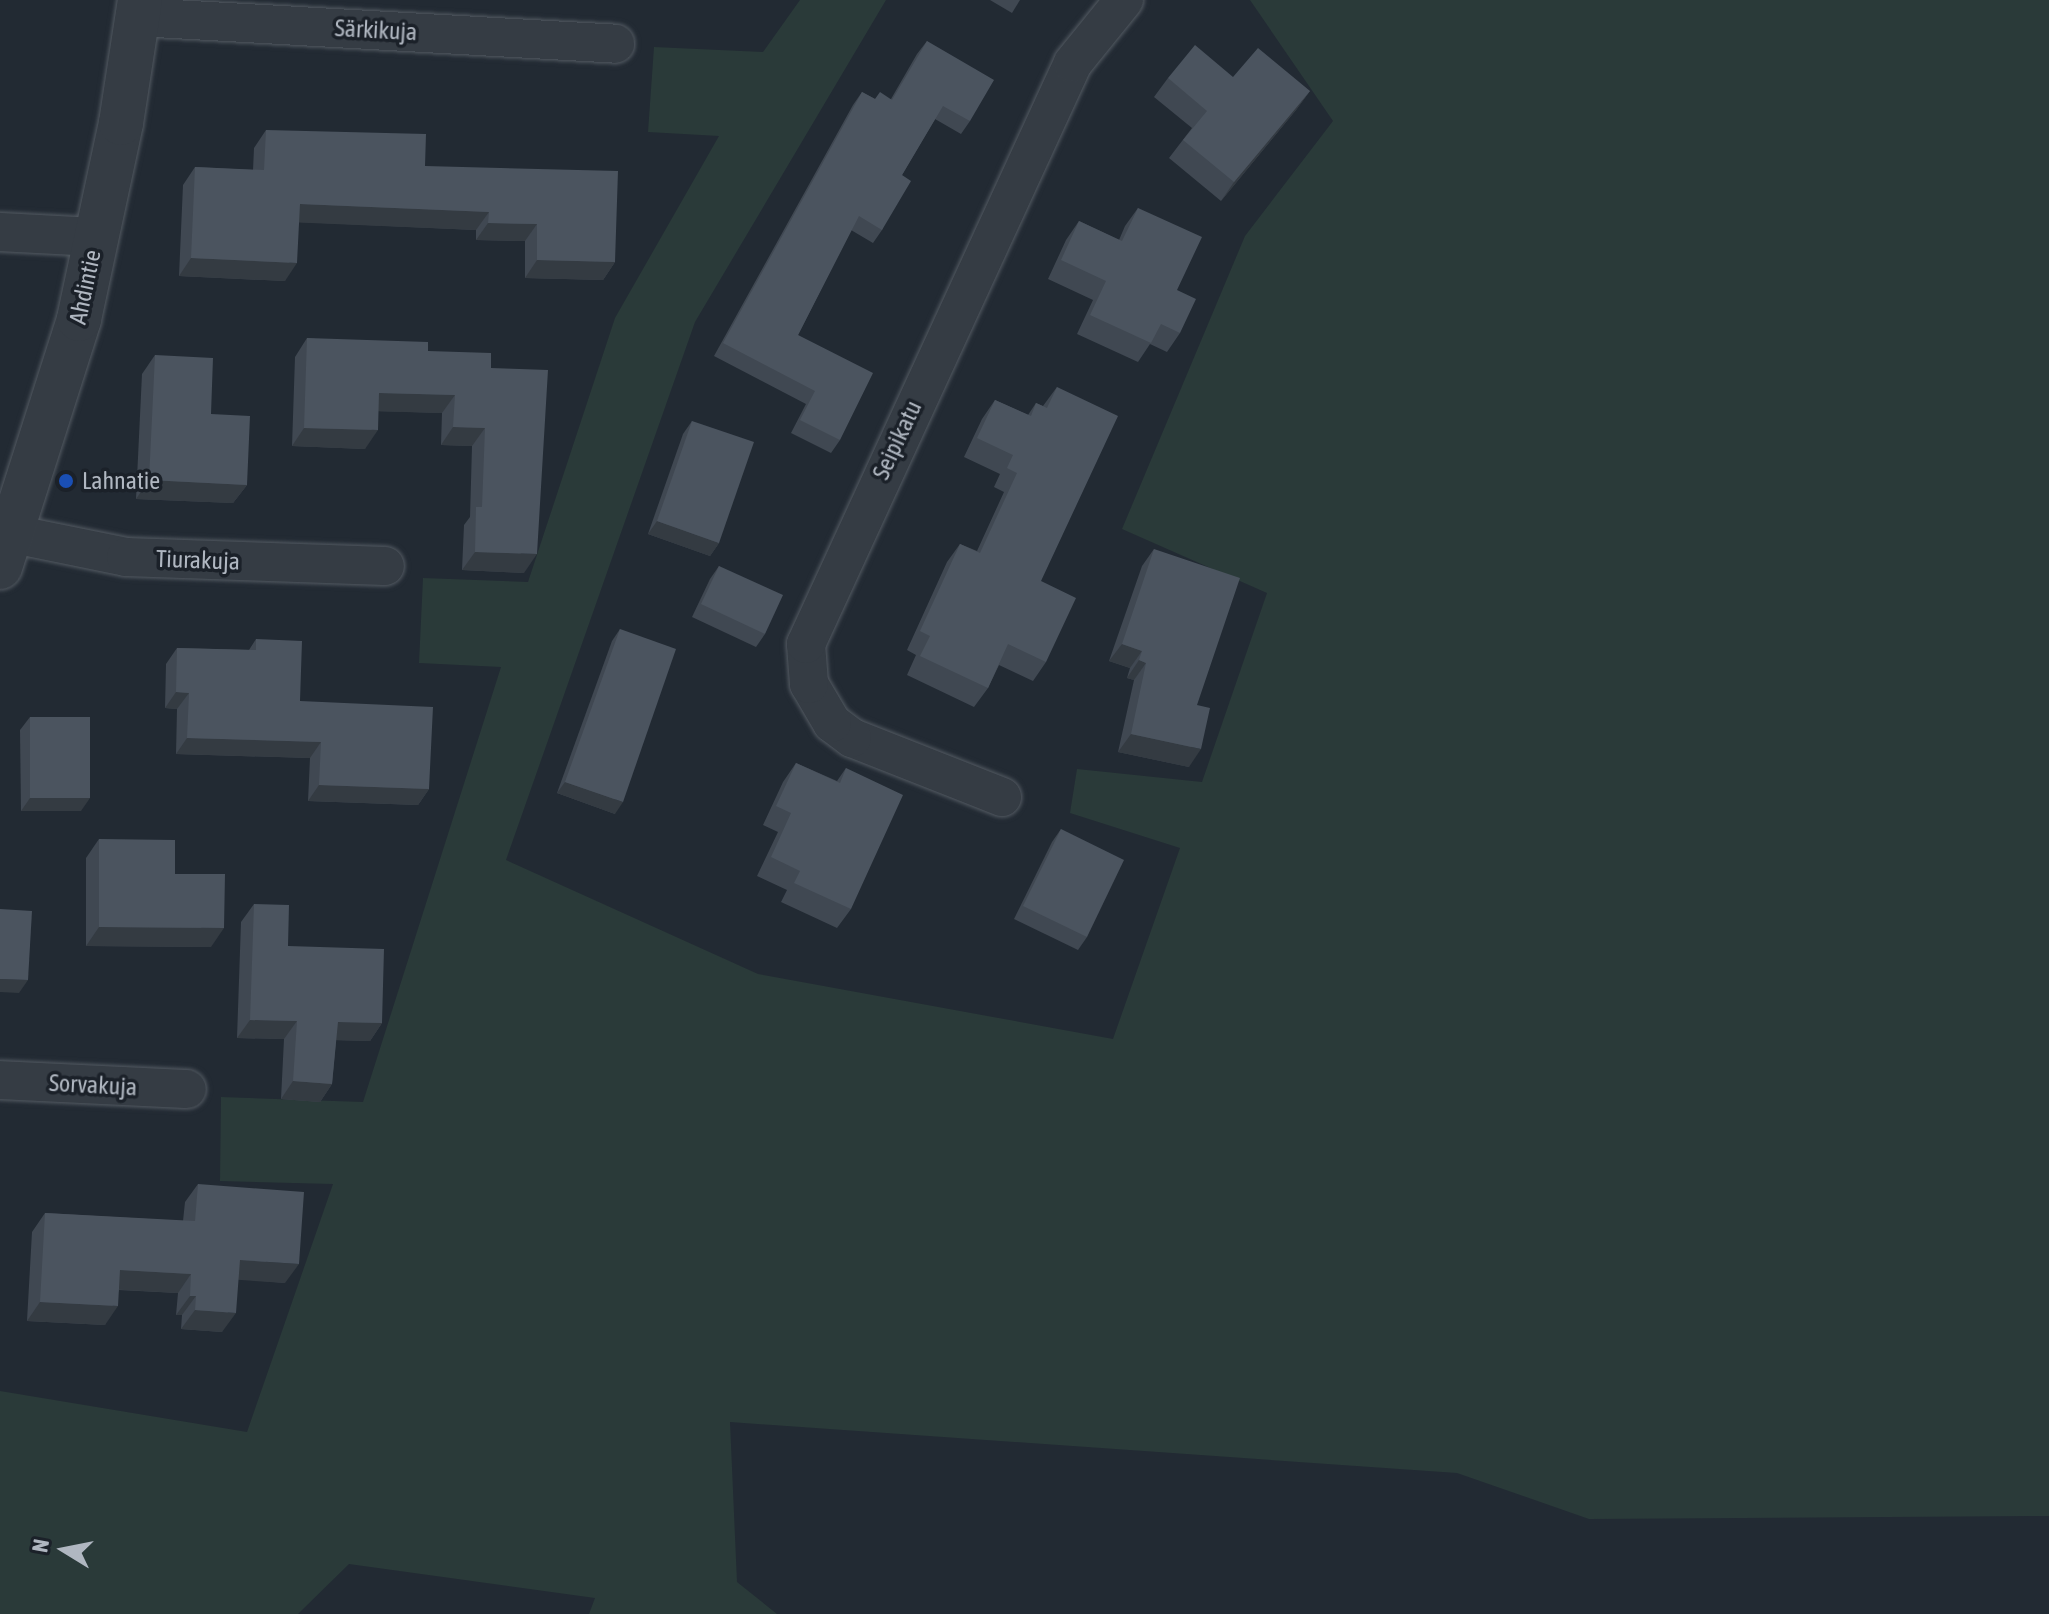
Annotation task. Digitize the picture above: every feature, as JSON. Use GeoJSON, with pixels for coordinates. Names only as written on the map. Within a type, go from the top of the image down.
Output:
{"type":"FeatureCollection","features":[{"type":"Feature","properties":{"kind":"street","name":"Seipikatu"},"geometry":{"type":"LineString","coordinates":[[1002,797],[864,743],[832,723],[809,684],[806,644],[1073,63],[1124,0]]}},
{"type":"Feature","properties":{"kind":"street","name":"Särkikuja"},"geometry":{"type":"LineString","coordinates":[[139,8],[615,44]]}},
{"type":"Feature","properties":{"kind":"street","name":"Ahdintie"},"geometry":{"type":"LineString","coordinates":[[7,550],[65,368],[95,237],[139,8]]}},
{"type":"Feature","properties":{"kind":"street"},"geometry":{"type":"LineString","coordinates":[[0,232],[95,237]]}},
{"type":"Feature","properties":{"kind":"street","name":"Tiurakuja"},"geometry":{"type":"LineString","coordinates":[[7,550],[385,566]]}},
{"type":"Feature","properties":{"kind":"street","name":"Sorvakuja"},"geometry":{"type":"LineString","coordinates":[[0,1080],[187,1089]]}},
{"type":"Feature","properties":{"kind":"shaded area"},"geometry":{"type":"Polygon","coordinates":[[[800,0],[886,0],[695,322],[506,860],[758,974],[1113,1039],[1180,848],[1070,813],[1077,769],[1202,782],[1267,593],[1122,529],[1245,236],[1333,121],[1250,0],[2049,0],[2049,1516],[1589,1519],[1457,1473],[730,1422],[737,1582],[777,1614],[589,1614],[595,1598],[349,1564],[298,1614],[0,1614],[0,1391],[247,1432],[333,1184],[220,1181],[221,1097],[363,1102],[501,667],[419,663],[423,578],[528,582],[615,318],[719,136],[648,132],[654,47],[763,52],[800,0]]]}},
{"type":"Feature","properties":{"kind":"building"},"geometry":{"type":"Polygon","coordinates":[[[927,41],[994,80],[970,121],[943,106],[902,175],[911,181],[882,230],[859,216],[798,335],[873,373],[840,440],[800,420],[815,391],[723,343],[862,92],[875,99],[880,92],[892,100],[927,41]]]}},
{"type":"Feature","properties":{"kind":"building"},"geometry":{"type":"Polygon","coordinates":[[[1195,45],[1233,77],[1258,48],[1310,91],[1234,182],[1183,140],[1207,111],[1168,78],[1195,45]]]}},
{"type":"Feature","properties":{"kind":"building"},"geometry":{"type":"Polygon","coordinates":[[[266,130],[426,134],[425,166],[618,171],[615,262],[537,260],[537,224],[488,223],[489,212],[300,204],[297,263],[191,258],[195,167],[264,170],[266,130]]]}},
{"type":"Feature","properties":{"kind":"building"},"geometry":{"type":"Polygon","coordinates":[[[1138,208],[1202,237],[1177,290],[1196,299],[1180,333],[1161,324],[1151,343],[1090,315],[1106,281],[1061,260],[1079,221],[1122,241],[1138,208]]]}},
{"type":"Feature","properties":{"kind":"building"},"geometry":{"type":"Polygon","coordinates":[[[307,338],[428,342],[428,351],[491,353],[491,368],[548,370],[537,554],[475,552],[476,507],[482,507],[485,428],[453,427],[455,395],[379,393],[378,430],[304,428],[307,338]]]}},
{"type":"Feature","properties":{"kind":"building"},"geometry":{"type":"Polygon","coordinates":[[[155,355],[213,358],[211,414],[250,416],[247,485],[149,480],[155,355]]]}},
{"type":"Feature","properties":{"kind":"building"},"geometry":{"type":"Polygon","coordinates":[[[1057,387],[1118,416],[1041,581],[1076,598],[1046,662],[1008,644],[988,688],[920,656],[930,636],[920,631],[960,544],[980,553],[1017,473],[1007,468],[1013,455],[977,438],[995,400],[1031,416],[1036,403],[1047,408],[1057,387]]]}},
{"type":"Feature","properties":{"kind":"building"},"geometry":{"type":"Polygon","coordinates":[[[692,421],[754,442],[719,543],[657,521],[692,421]]]}},
{"type":"Feature","properties":{"kind":"building"},"geometry":{"type":"Polygon","coordinates":[[[1154,549],[1240,578],[1197,705],[1210,708],[1201,749],[1131,734],[1146,663],[1139,660],[1142,651],[1122,644],[1154,549]]]}},
{"type":"Feature","properties":{"kind":"building"},"geometry":{"type":"Polygon","coordinates":[[[719,566],[783,595],[765,634],[701,604],[719,566]]]}},
{"type":"Feature","properties":{"kind":"building"},"geometry":{"type":"Polygon","coordinates":[[[620,629],[676,649],[623,802],[565,782],[620,629]]]}},
{"type":"Feature","properties":{"kind":"building"},"geometry":{"type":"Polygon","coordinates":[[[256,639],[302,641],[300,701],[433,707],[429,789],[319,785],[321,742],[187,738],[189,693],[176,692],[177,648],[256,650],[256,639]]]}},
{"type":"Feature","properties":{"kind":"building"},"geometry":{"type":"Polygon","coordinates":[[[30,717],[90,717],[90,798],[30,798],[30,717]]]}},
{"type":"Feature","properties":{"kind":"building"},"geometry":{"type":"Polygon","coordinates":[[[796,763],[840,783],[846,768],[903,795],[851,909],[794,883],[800,871],[771,857],[791,813],[776,806],[796,763]]]}},
{"type":"Feature","properties":{"kind":"building"},"geometry":{"type":"Polygon","coordinates":[[[1061,829],[1124,860],[1087,937],[1023,906],[1061,829]]]}},
{"type":"Feature","properties":{"kind":"building"},"geometry":{"type":"Polygon","coordinates":[[[99,839],[175,840],[175,874],[225,874],[224,928],[99,927],[99,839]]]}},
{"type":"Feature","properties":{"kind":"building"},"geometry":{"type":"Polygon","coordinates":[[[254,904],[289,905],[288,946],[384,949],[382,1023],[338,1022],[332,1084],[293,1081],[297,1021],[250,1020],[254,904]]]}},
{"type":"Feature","properties":{"kind":"building"},"geometry":{"type":"Polygon","coordinates":[[[0,909],[32,911],[28,980],[0,979],[0,909]]]}},
{"type":"Feature","properties":{"kind":"building"},"geometry":{"type":"Polygon","coordinates":[[[198,1184],[304,1192],[299,1264],[240,1260],[236,1313],[195,1310],[196,1296],[190,1296],[191,1274],[120,1270],[118,1306],[40,1302],[45,1213],[195,1221],[198,1184]]]}},
{"type":"Feature","properties":{"kind":"place","name":"Lahnatie"},"geometry":{"type":"Point","coordinates":[66,481]}}]}
